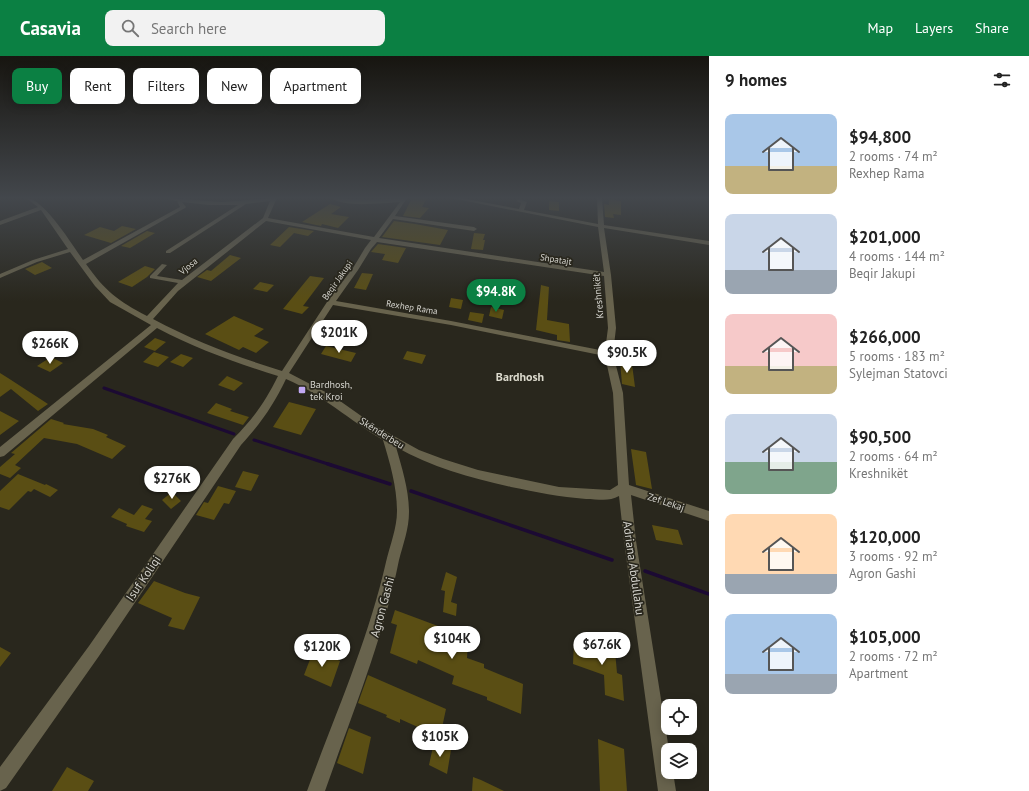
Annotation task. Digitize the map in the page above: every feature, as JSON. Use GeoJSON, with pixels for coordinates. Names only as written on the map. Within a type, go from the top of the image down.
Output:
{"type":"FeatureCollection","features":[{"type":"Feature","properties":{"kind":"street","name":"Skënderbeu"},"geometry":{"type":"LineString","coordinates":[[59,232],[97,285],[113,300],[129,310],[180,338],[232,358],[284,374],[330,398],[370,428],[388,439],[440,464],[478,475],[558,492],[611,495],[624,488]]}},
{"type":"Feature","properties":{"kind":"street"},"geometry":{"type":"LineString","coordinates":[[81,264],[138,232]]}},
{"type":"Feature","properties":{"kind":"street"},"geometry":{"type":"LineString","coordinates":[[168,252],[199,232]]}},
{"type":"Feature","properties":{"kind":"street","name":"Vjosa"},"geometry":{"type":"LineString","coordinates":[[148,320],[158,306],[183,282],[248,232]]}},
{"type":"Feature","properties":{"kind":"street","name":"Shpatajt"},"geometry":{"type":"LineString","coordinates":[[339,232],[608,275]]}},
{"type":"Feature","properties":{"kind":"street","name":"Beqir Jakupi"},"geometry":{"type":"LineString","coordinates":[[284,374],[331,302],[356,268],[368,248],[381,232]]}},
{"type":"Feature","properties":{"kind":"street","name":"Kreshnikët"},"geometry":{"type":"LineString","coordinates":[[602,232],[608,275],[612,328],[609,354],[618,393],[624,488]]}},
{"type":"Feature","properties":{"kind":"street"},"geometry":{"type":"LineString","coordinates":[[641,232],[709,243]]}},
{"type":"Feature","properties":{"kind":"street"},"geometry":{"type":"LineString","coordinates":[[0,276],[36,261],[71,250]]}},
{"type":"Feature","properties":{"kind":"street"},"geometry":{"type":"LineString","coordinates":[[164,265],[152,277],[183,282]]}},
{"type":"Feature","properties":{"kind":"street","name":"Rexhep Rama"},"geometry":{"type":"LineString","coordinates":[[331,302],[451,323],[609,354]]}},
{"type":"Feature","properties":{"kind":"street"},"geometry":{"type":"LineString","coordinates":[[0,453],[156,325]]}},
{"type":"Feature","properties":{"kind":"street","name":"Isuf Koliqi"},"geometry":{"type":"LineString","coordinates":[[0,782],[94,651],[237,442],[255,423],[268,405],[284,374]]}},
{"type":"Feature","properties":{"kind":"street","name":"Agron Gashi"},"geometry":{"type":"LineString","coordinates":[[316,791],[335,735],[372,641],[390,581],[403,511],[388,439]]}},
{"type":"Feature","properties":{"kind":"street","name":"Zef Lekaj"},"geometry":{"type":"LineString","coordinates":[[624,488],[709,516]]}},
{"type":"Feature","properties":{"kind":"street","name":"Adriana Abdullahu"},"geometry":{"type":"LineString","coordinates":[[624,488],[667,791]]}},
{"type":"Feature","properties":{"kind":"building"},"geometry":{"type":"Polygon","coordinates":[[[89,232],[130,232],[111,243],[84,235],[89,232]]]}},
{"type":"Feature","properties":{"kind":"building"},"geometry":{"type":"Polygon","coordinates":[[[145,232],[155,233],[130,248],[121,246],[145,232]]]}},
{"type":"Feature","properties":{"kind":"building"},"geometry":{"type":"Polygon","coordinates":[[[283,232],[312,232],[308,236],[294,233],[280,247],[270,245],[283,232]]]}},
{"type":"Feature","properties":{"kind":"building"},"geometry":{"type":"Polygon","coordinates":[[[386,232],[447,232],[440,245],[382,237],[386,232]]]}},
{"type":"Feature","properties":{"kind":"building"},"geometry":{"type":"Polygon","coordinates":[[[474,233],[485,234],[483,240],[485,240],[483,250],[471,249],[474,233]]]}},
{"type":"Feature","properties":{"kind":"building"},"geometry":{"type":"Polygon","coordinates":[[[378,244],[406,248],[398,263],[382,260],[385,254],[371,252],[378,244]]]}},
{"type":"Feature","properties":{"kind":"building"},"geometry":{"type":"Polygon","coordinates":[[[230,255],[241,258],[211,281],[197,277],[207,270],[211,271],[230,255]]]}},
{"type":"Feature","properties":{"kind":"building"},"geometry":{"type":"Polygon","coordinates":[[[42,262],[52,268],[35,275],[25,269],[42,262]]]}},
{"type":"Feature","properties":{"kind":"building"},"geometry":{"type":"Polygon","coordinates":[[[145,266],[155,269],[147,277],[132,287],[118,282],[145,266]]]}},
{"type":"Feature","properties":{"kind":"building"},"geometry":{"type":"Polygon","coordinates":[[[362,273],[373,274],[366,290],[354,288],[362,273]]]}},
{"type":"Feature","properties":{"kind":"building"},"geometry":{"type":"Polygon","coordinates":[[[310,276],[324,278],[303,306],[309,307],[302,314],[283,309],[310,276]]]}},
{"type":"Feature","properties":{"kind":"building"},"geometry":{"type":"Polygon","coordinates":[[[260,282],[274,285],[267,292],[253,289],[260,282]]]}},
{"type":"Feature","properties":{"kind":"building"},"geometry":{"type":"Polygon","coordinates":[[[541,285],[549,287],[547,320],[569,324],[570,342],[557,340],[557,335],[536,330],[541,285]]]}},
{"type":"Feature","properties":{"kind":"building"},"geometry":{"type":"Polygon","coordinates":[[[451,298],[463,300],[461,309],[449,307],[451,298]]]}},
{"type":"Feature","properties":{"kind":"building"},"geometry":{"type":"Polygon","coordinates":[[[491,307],[504,310],[502,319],[489,316],[491,307]]]}},
{"type":"Feature","properties":{"kind":"building"},"geometry":{"type":"Polygon","coordinates":[[[470,312],[484,314],[482,323],[468,320],[470,312]]]}},
{"type":"Feature","properties":{"kind":"building"},"geometry":{"type":"Polygon","coordinates":[[[234,316],[264,329],[254,336],[269,342],[256,353],[243,347],[239,350],[205,334],[234,316]]]}},
{"type":"Feature","properties":{"kind":"building"},"geometry":{"type":"Polygon","coordinates":[[[155,338],[166,342],[155,351],[144,347],[155,338]]]}},
{"type":"Feature","properties":{"kind":"building"},"geometry":{"type":"Polygon","coordinates":[[[326,346],[356,353],[351,362],[321,354],[326,346]]]}},
{"type":"Feature","properties":{"kind":"building"},"geometry":{"type":"Polygon","coordinates":[[[407,351],[426,355],[422,364],[403,359],[407,351]]]}},
{"type":"Feature","properties":{"kind":"building"},"geometry":{"type":"Polygon","coordinates":[[[154,352],[169,357],[158,367],[143,362],[154,352]]]}},
{"type":"Feature","properties":{"kind":"building"},"geometry":{"type":"Polygon","coordinates":[[[181,354],[193,358],[183,367],[170,362],[181,354]]]}},
{"type":"Feature","properties":{"kind":"building"},"geometry":{"type":"Polygon","coordinates":[[[51,357],[63,363],[50,372],[37,366],[51,357]]]}},
{"type":"Feature","properties":{"kind":"building"},"geometry":{"type":"Polygon","coordinates":[[[620,361],[632,364],[635,387],[622,384],[620,361]]]}},
{"type":"Feature","properties":{"kind":"building"},"geometry":{"type":"Polygon","coordinates":[[[0,373],[48,404],[38,411],[11,389],[0,397],[0,373]]]}},
{"type":"Feature","properties":{"kind":"building"},"geometry":{"type":"Polygon","coordinates":[[[227,376],[243,383],[234,391],[218,385],[227,376]]]}},
{"type":"Feature","properties":{"kind":"building"},"geometry":{"type":"Polygon","coordinates":[[[289,402],[316,409],[301,435],[273,427],[289,402]]]}},
{"type":"Feature","properties":{"kind":"building"},"geometry":{"type":"Polygon","coordinates":[[[216,403],[232,409],[230,411],[249,417],[243,425],[207,413],[216,403]]]}},
{"type":"Feature","properties":{"kind":"building"},"geometry":{"type":"Polygon","coordinates":[[[0,411],[19,421],[0,435],[0,411]]]}},
{"type":"Feature","properties":{"kind":"building"},"geometry":{"type":"Polygon","coordinates":[[[51,419],[64,423],[63,424],[93,429],[108,435],[106,437],[126,446],[112,459],[77,444],[44,438],[15,465],[21,468],[10,478],[0,474],[0,467],[15,454],[11,453],[51,419]]]}},
{"type":"Feature","properties":{"kind":"building"},"geometry":{"type":"Polygon","coordinates":[[[631,449],[646,452],[652,489],[636,485],[631,449]]]}},
{"type":"Feature","properties":{"kind":"building"},"geometry":{"type":"Polygon","coordinates":[[[243,471],[259,475],[251,491],[235,487],[243,471]]]}},
{"type":"Feature","properties":{"kind":"building"},"geometry":{"type":"Polygon","coordinates":[[[18,474],[58,490],[50,497],[34,489],[31,492],[28,491],[9,510],[0,507],[0,491],[18,474]]]}},
{"type":"Feature","properties":{"kind":"building"},"geometry":{"type":"Polygon","coordinates":[[[218,486],[236,491],[229,504],[224,503],[214,520],[196,515],[204,502],[208,503],[218,486]]]}},
{"type":"Feature","properties":{"kind":"building"},"geometry":{"type":"Polygon","coordinates":[[[172,492],[181,501],[171,509],[162,500],[172,492]]]}},
{"type":"Feature","properties":{"kind":"building"},"geometry":{"type":"Polygon","coordinates":[[[142,505],[153,509],[145,519],[152,521],[144,532],[126,526],[127,524],[111,517],[119,508],[134,515],[142,505]]]}},
{"type":"Feature","properties":{"kind":"building"},"geometry":{"type":"Polygon","coordinates":[[[652,525],[678,530],[683,545],[656,540],[652,525]]]}},
{"type":"Feature","properties":{"kind":"building"},"geometry":{"type":"Polygon","coordinates":[[[446,572],[457,577],[451,602],[457,604],[456,616],[443,612],[445,591],[441,590],[446,572]]]}},
{"type":"Feature","properties":{"kind":"building"},"geometry":{"type":"Polygon","coordinates":[[[154,581],[200,597],[184,630],[168,626],[172,618],[138,603],[154,581]]]}},
{"type":"Feature","properties":{"kind":"building"},"geometry":{"type":"Polygon","coordinates":[[[395,610],[446,629],[446,633],[468,640],[467,658],[484,664],[484,668],[523,684],[521,714],[487,700],[487,697],[452,684],[454,676],[418,660],[417,664],[390,653],[397,625],[391,623],[395,610]]]}},
{"type":"Feature","properties":{"kind":"building"},"geometry":{"type":"Polygon","coordinates":[[[601,636],[614,640],[617,673],[622,675],[624,701],[605,695],[604,675],[573,664],[574,642],[603,652],[601,636]]]}},
{"type":"Feature","properties":{"kind":"building"},"geometry":{"type":"Polygon","coordinates":[[[0,647],[11,653],[0,667],[0,647]]]}},
{"type":"Feature","properties":{"kind":"building"},"geometry":{"type":"Polygon","coordinates":[[[314,649],[340,661],[331,687],[304,675],[314,649]]]}},
{"type":"Feature","properties":{"kind":"building"},"geometry":{"type":"Polygon","coordinates":[[[368,675],[446,709],[440,737],[400,719],[400,723],[386,717],[387,715],[358,703],[368,675]]]}},
{"type":"Feature","properties":{"kind":"building"},"geometry":{"type":"Polygon","coordinates":[[[349,728],[371,737],[363,774],[337,763],[349,728]]]}},
{"type":"Feature","properties":{"kind":"building"},"geometry":{"type":"Polygon","coordinates":[[[598,739],[624,749],[627,791],[600,791],[598,739]]]}},
{"type":"Feature","properties":{"kind":"building"},"geometry":{"type":"Polygon","coordinates":[[[434,742],[451,750],[447,774],[429,765],[434,742]]]}},
{"type":"Feature","properties":{"kind":"building"},"geometry":{"type":"Polygon","coordinates":[[[67,767],[94,781],[88,791],[52,791],[67,767]]]}},
{"type":"Feature","properties":{"kind":"building"},"geometry":{"type":"Polygon","coordinates":[[[473,777],[481,780],[504,791],[472,791],[473,777]]]}},
{"type":"Feature","properties":{"kind":"waterway"},"geometry":{"type":"LineString","coordinates":[[104,388],[234,434]]}},
{"type":"Feature","properties":{"kind":"waterway"},"geometry":{"type":"LineString","coordinates":[[254,440],[331,465]]}},
{"type":"Feature","properties":{"kind":"waterway"},"geometry":{"type":"LineString","coordinates":[[328,464],[390,484]]}},
{"type":"Feature","properties":{"kind":"waterway"},"geometry":{"type":"LineString","coordinates":[[411,491],[612,560]]}},
{"type":"Feature","properties":{"kind":"waterway"},"geometry":{"type":"LineString","coordinates":[[645,571],[709,594]]}},
{"type":"Feature","properties":{"kind":"place","name":"Bardhosh, tek Kroi"},"geometry":{"type":"Point","coordinates":[302,390]}},
{"type":"Feature","properties":{"kind":"district","name":"Bardhosh"},"geometry":{"type":"Point","coordinates":[520,376]}}]}
